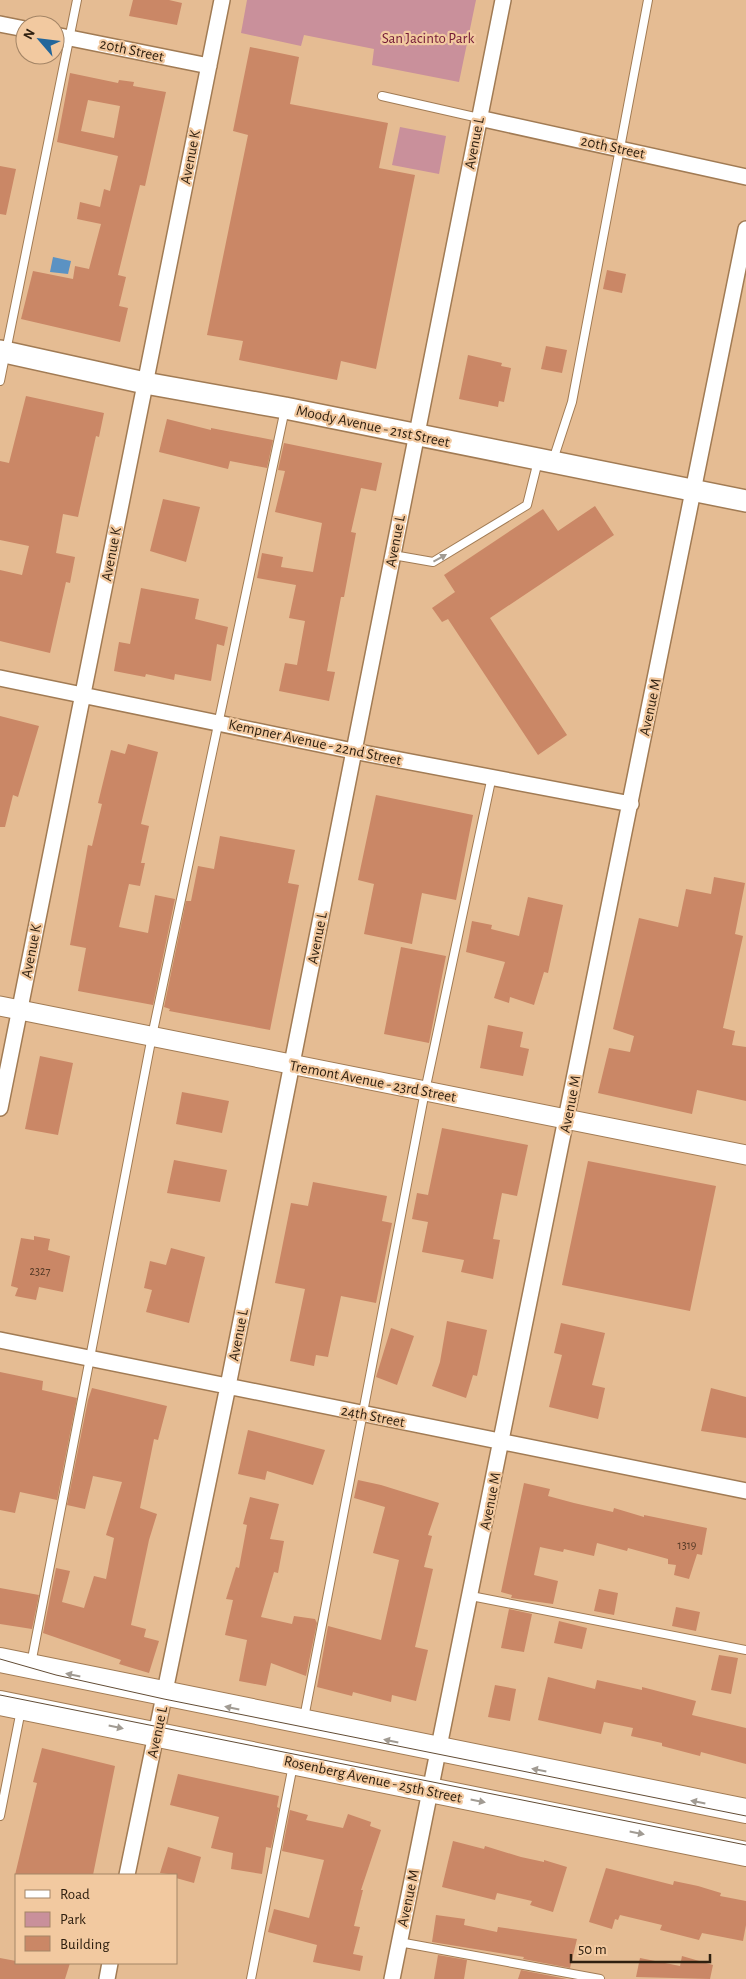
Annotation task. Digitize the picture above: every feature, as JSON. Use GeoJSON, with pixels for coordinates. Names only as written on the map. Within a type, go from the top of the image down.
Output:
{"type":"FeatureCollection","features":[{"type":"Feature","properties":{"kind":"main road","name":"Moody Avenue - 21st Street"},"geometry":{"type":"LineString","coordinates":[[3,352],[145,383],[285,408],[746,501]]}},
{"type":"Feature","properties":{"kind":"main road"},"geometry":{"type":"LineString","coordinates":[[0,1660],[746,1811]]}},
{"type":"Feature","properties":{"kind":"main road","name":"Rosenberg Avenue - 25th Street"},"geometry":{"type":"LineString","coordinates":[[11,1705],[156,1736],[294,1762],[746,1854]]}},
{"type":"Feature","properties":{"kind":"street","name":"Avenue K"},"geometry":{"type":"LineString","coordinates":[[0,1108],[222,0]]}},
{"type":"Feature","properties":{"kind":"street","name":"Avenue L"},"geometry":{"type":"LineString","coordinates":[[127,1874],[228,1386],[503,0]]}},
{"type":"Feature","properties":{"kind":"street"},"geometry":{"type":"LineString","coordinates":[[0,24],[15,27]]}},
{"type":"Feature","properties":{"kind":"street","name":"20th Street"},"geometry":{"type":"LineString","coordinates":[[65,37],[209,66]]}},
{"type":"Feature","properties":{"kind":"street","name":"20th Street"},"geometry":{"type":"LineString","coordinates":[[479,118],[746,176]]}},
{"type":"Feature","properties":{"kind":"street","name":"Avenue M"},"geometry":{"type":"LineString","coordinates":[[392,1979],[746,229]]}},
{"type":"Feature","properties":{"kind":"street","name":"Kempner Avenue - 22nd Street"},"geometry":{"type":"LineString","coordinates":[[0,678],[353,751],[631,804]]}},
{"type":"Feature","properties":{"kind":"street","name":"Tremont Avenue - 23rd Street"},"geometry":{"type":"LineString","coordinates":[[0,1006],[746,1155]]}},
{"type":"Feature","properties":{"kind":"street","name":"24th Street"},"geometry":{"type":"LineString","coordinates":[[0,1340],[746,1491]]}},
{"type":"Feature","properties":{"kind":"street"},"geometry":{"type":"LineString","coordinates":[[106,1979],[110,1964]]}},
{"type":"Feature","properties":{"kind":"lane"},"geometry":{"type":"LineString","coordinates":[[65,29],[77,0]]}},
{"type":"Feature","properties":{"kind":"lane"},"geometry":{"type":"LineString","coordinates":[[393,555],[433,562],[527,505],[572,402],[648,0]]}},
{"type":"Feature","properties":{"kind":"lane"},"geometry":{"type":"LineString","coordinates":[[0,381],[3,352],[57,65]]}},
{"type":"Feature","properties":{"kind":"lane"},"geometry":{"type":"LineString","coordinates":[[382,96],[479,118]]}},
{"type":"Feature","properties":{"kind":"lane"},"geometry":{"type":"LineString","coordinates":[[30,1666],[152,1036],[285,408]]}},
{"type":"Feature","properties":{"kind":"lane"},"geometry":{"type":"LineString","coordinates":[[303,1722],[425,1091],[492,776]]}},
{"type":"Feature","properties":{"kind":"lane"},"geometry":{"type":"LineString","coordinates":[[471,1596],[746,1650]]}},
{"type":"Feature","properties":{"kind":"lane"},"geometry":{"type":"LineString","coordinates":[[0,1816],[11,1705]]}},
{"type":"Feature","properties":{"kind":"lane"},"geometry":{"type":"LineString","coordinates":[[251,1979],[294,1762]]}},
{"type":"Feature","properties":{"kind":"lane"},"geometry":{"type":"LineString","coordinates":[[399,1942],[600,1979]]}},
{"type":"Feature","properties":{"kind":"green space","name":"San Jacinto Park"},"geometry":{"type":"Polygon","coordinates":[[[247,0],[476,0],[459,82],[372,65],[374,49],[304,35],[301,46],[241,33],[247,0]]]}},
{"type":"Feature","properties":{"kind":"green space"},"geometry":{"type":"Polygon","coordinates":[[[400,127],[446,136],[439,174],[392,165],[400,127]]]}},
{"type":"Feature","properties":{"kind":"water"},"geometry":{"type":"Polygon","coordinates":[[[53,257],[71,261],[68,274],[50,272],[53,257]]]}},
{"type":"Feature","properties":{"kind":"building"},"geometry":{"type":"Polygon","coordinates":[[[133,0],[169,0],[182,3],[177,25],[129,16],[133,0]]]}},
{"type":"Feature","properties":{"kind":"building"},"geometry":{"type":"Polygon","coordinates":[[[250,47],[299,57],[290,104],[388,123],[379,168],[415,175],[376,369],[341,361],[337,380],[239,360],[243,341],[207,335],[248,135],[233,131],[250,47]]]}},
{"type":"Feature","properties":{"kind":"building"},"geometry":{"type":"Polygon","coordinates":[[[70,73],[118,83],[119,80],[134,82],[133,86],[166,92],[145,186],[140,185],[118,275],[126,277],[119,306],[128,308],[120,342],[21,319],[33,271],[73,279],[75,266],[89,269],[101,224],[77,219],[80,202],[100,207],[104,189],[110,191],[118,156],[57,142],[70,73]],[[88,100],[81,131],[114,138],[120,106],[88,100]]]}},
{"type":"Feature","properties":{"kind":"building"},"geometry":{"type":"Polygon","coordinates":[[[0,166],[16,169],[6,215],[0,214],[0,166]]]}},
{"type":"Feature","properties":{"kind":"building"},"geometry":{"type":"Polygon","coordinates":[[[607,270],[626,274],[622,293],[603,289],[607,270]]]}},
{"type":"Feature","properties":{"kind":"building"},"geometry":{"type":"Polygon","coordinates":[[[546,346],[567,350],[562,373],[541,369],[546,346]]]}},
{"type":"Feature","properties":{"kind":"building"},"geometry":{"type":"Polygon","coordinates":[[[468,355],[502,363],[501,366],[511,368],[504,402],[499,401],[498,407],[459,399],[468,355]]]}},
{"type":"Feature","properties":{"kind":"building"},"geometry":{"type":"Polygon","coordinates":[[[26,396],[104,413],[99,437],[96,436],[78,517],[63,514],[56,553],[75,557],[70,583],[66,582],[50,653],[0,641],[0,570],[22,575],[29,546],[0,540],[0,461],[9,463],[26,396]]]}},
{"type":"Feature","properties":{"kind":"building"},"geometry":{"type":"Polygon","coordinates":[[[167,419],[211,430],[211,428],[273,440],[267,468],[230,461],[228,469],[159,452],[167,419]]]}},
{"type":"Feature","properties":{"kind":"building"},"geometry":{"type":"Polygon","coordinates":[[[284,443],[382,463],[376,491],[361,488],[351,532],[356,533],[344,597],[341,597],[327,671],[335,672],[329,701],[279,691],[285,663],[297,665],[305,621],[289,618],[296,585],[257,578],[262,553],[283,557],[281,567],[313,572],[322,523],[275,512],[285,471],[278,470],[284,443]]]}},
{"type":"Feature","properties":{"kind":"building"},"geometry":{"type":"Polygon","coordinates":[[[163,499],[200,507],[186,562],[150,551],[163,499]]]}},
{"type":"Feature","properties":{"kind":"building"},"geometry":{"type":"Polygon","coordinates":[[[595,506],[614,535],[490,618],[567,735],[538,755],[448,619],[442,622],[432,608],[455,592],[444,575],[543,509],[558,531],[595,506]]]}},
{"type":"Feature","properties":{"kind":"building"},"geometry":{"type":"Polygon","coordinates":[[[141,588],[199,599],[195,619],[228,627],[224,646],[217,644],[211,681],[175,674],[174,680],[146,674],[145,677],[114,671],[119,642],[130,644],[141,588]]]}},
{"type":"Feature","properties":{"kind":"building"},"geometry":{"type":"Polygon","coordinates":[[[0,716],[39,726],[18,797],[13,795],[5,827],[0,827],[0,716]]]}},
{"type":"Feature","properties":{"kind":"building"},"geometry":{"type":"Polygon","coordinates":[[[128,744],[158,752],[141,824],[149,826],[141,863],[145,863],[140,886],[129,884],[119,927],[148,933],[155,895],[175,899],[153,1005],[78,991],[86,948],[70,945],[88,845],[92,846],[102,804],[98,803],[111,750],[125,754],[128,744]]]}},
{"type":"Feature","properties":{"kind":"building"},"geometry":{"type":"Polygon","coordinates":[[[376,795],[473,815],[456,900],[422,893],[412,944],[364,934],[374,884],[358,880],[376,795]]]}},
{"type":"Feature","properties":{"kind":"building"},"geometry":{"type":"Polygon","coordinates":[[[220,836],[295,850],[288,883],[299,885],[270,1030],[169,1011],[170,1009],[164,1007],[186,901],[191,901],[198,866],[214,869],[220,836]]]}},
{"type":"Feature","properties":{"kind":"building"},"geometry":{"type":"Polygon","coordinates":[[[714,877],[745,883],[735,934],[743,936],[723,1028],[735,1031],[732,1045],[746,1047],[746,1101],[697,1090],[692,1114],[598,1093],[609,1048],[630,1052],[634,1036],[613,1029],[639,918],[678,927],[686,889],[711,894],[714,877]]]}},
{"type":"Feature","properties":{"kind":"building"},"geometry":{"type":"Polygon","coordinates":[[[528,897],[563,905],[548,973],[544,972],[534,1005],[510,997],[509,1003],[494,998],[505,962],[466,952],[472,921],[492,925],[491,929],[519,936],[528,897]]]}},
{"type":"Feature","properties":{"kind":"building"},"geometry":{"type":"Polygon","coordinates":[[[401,947],[446,956],[429,1043],[384,1034],[401,947]]]}},
{"type":"Feature","properties":{"kind":"building"},"geometry":{"type":"Polygon","coordinates":[[[488,1025],[523,1032],[520,1047],[529,1049],[523,1076],[480,1068],[488,1025]]]}},
{"type":"Feature","properties":{"kind":"building"},"geometry":{"type":"Polygon","coordinates":[[[40,1056],[73,1063],[58,1135],[25,1129],[40,1056]]]}},
{"type":"Feature","properties":{"kind":"building"},"geometry":{"type":"Polygon","coordinates":[[[182,1092],[229,1101],[222,1133],[176,1124],[182,1092]]]}},
{"type":"Feature","properties":{"kind":"building"},"geometry":{"type":"Polygon","coordinates":[[[442,1128],[528,1145],[517,1196],[502,1193],[493,1239],[500,1240],[493,1279],[461,1272],[464,1260],[422,1252],[428,1222],[412,1219],[417,1193],[428,1195],[442,1128]]]}},
{"type":"Feature","properties":{"kind":"building"},"geometry":{"type":"Polygon","coordinates":[[[174,1160],[227,1170],[220,1202],[167,1193],[174,1160]]]}},
{"type":"Feature","properties":{"kind":"building"},"geometry":{"type":"Polygon","coordinates":[[[588,1161],[716,1186],[690,1311],[562,1285],[588,1161]]]}},
{"type":"Feature","properties":{"kind":"building"},"geometry":{"type":"Polygon","coordinates":[[[313,1182],[387,1196],[382,1221],[392,1223],[376,1303],[341,1296],[328,1357],[316,1355],[314,1366],[290,1361],[305,1289],[275,1283],[291,1203],[308,1206],[313,1182]]]}},
{"type":"Feature","properties":{"kind":"building"},"geometry":{"type":"Polygon","coordinates":[[[34,1236],[50,1239],[48,1250],[70,1256],[63,1292],[39,1287],[36,1300],[15,1296],[18,1288],[11,1286],[21,1238],[34,1240],[34,1236]]]}},
{"type":"Feature","properties":{"kind":"building"},"geometry":{"type":"Polygon","coordinates":[[[171,1248],[205,1257],[189,1323],[146,1312],[152,1290],[144,1288],[150,1261],[166,1265],[171,1248]]]}},
{"type":"Feature","properties":{"kind":"building"},"geometry":{"type":"Polygon","coordinates":[[[447,1321],[487,1330],[477,1376],[473,1375],[466,1398],[432,1386],[440,1362],[447,1321]]]}},
{"type":"Feature","properties":{"kind":"building"},"geometry":{"type":"Polygon","coordinates":[[[561,1323],[605,1333],[592,1385],[605,1388],[598,1419],[549,1407],[562,1355],[554,1353],[561,1323]]]}},
{"type":"Feature","properties":{"kind":"building"},"geometry":{"type":"Polygon","coordinates":[[[391,1328],[414,1336],[397,1385],[376,1377],[391,1328]]]}},
{"type":"Feature","properties":{"kind":"building"},"geometry":{"type":"Polygon","coordinates":[[[0,1372],[43,1381],[42,1390],[77,1398],[57,1500],[20,1492],[15,1513],[0,1510],[0,1372]]]}},
{"type":"Feature","properties":{"kind":"building"},"geometry":{"type":"Polygon","coordinates":[[[92,1388],[167,1406],[158,1440],[154,1439],[140,1508],[157,1514],[149,1540],[131,1625],[146,1629],[144,1637],[159,1641],[149,1673],[119,1664],[121,1660],[43,1633],[56,1568],[70,1571],[62,1602],[84,1608],[94,1576],[106,1579],[114,1538],[106,1535],[122,1482],[93,1476],[85,1509],[67,1505],[92,1388]]]}},
{"type":"Feature","properties":{"kind":"building"},"geometry":{"type":"Polygon","coordinates":[[[711,1388],[746,1397],[746,1438],[701,1431],[711,1388]]]}},
{"type":"Feature","properties":{"kind":"building"},"geometry":{"type":"Polygon","coordinates":[[[248,1430],[325,1450],[313,1485],[267,1471],[265,1480],[238,1474],[248,1430]]]}},
{"type":"Feature","properties":{"kind":"building"},"geometry":{"type":"Polygon","coordinates":[[[358,1480],[439,1503],[428,1535],[432,1536],[424,1567],[433,1569],[415,1647],[428,1650],[416,1701],[392,1695],[391,1702],[353,1692],[352,1696],[317,1687],[328,1626],[381,1640],[399,1560],[373,1553],[385,1507],[354,1498],[358,1480]]]}},
{"type":"Feature","properties":{"kind":"building"},"geometry":{"type":"Polygon","coordinates":[[[524,1483],[550,1489],[548,1496],[574,1503],[613,1512],[614,1508],[644,1517],[644,1515],[707,1528],[702,1555],[697,1554],[689,1579],[674,1575],[676,1565],[668,1564],[668,1559],[628,1548],[627,1551],[597,1543],[594,1556],[564,1549],[563,1552],[540,1547],[534,1575],[558,1581],[553,1604],[511,1598],[512,1595],[501,1592],[524,1483]]]}},
{"type":"Feature","properties":{"kind":"building"},"geometry":{"type":"Polygon","coordinates":[[[250,1497],[279,1504],[270,1539],[284,1541],[278,1573],[274,1572],[261,1617],[292,1624],[294,1616],[315,1619],[317,1623],[306,1676],[271,1663],[266,1686],[239,1681],[247,1640],[225,1635],[233,1600],[226,1599],[236,1567],[239,1568],[247,1525],[243,1524],[250,1497]]]}},
{"type":"Feature","properties":{"kind":"building"},"geometry":{"type":"Polygon","coordinates":[[[0,1588],[39,1595],[32,1629],[0,1624],[0,1588]]]}},
{"type":"Feature","properties":{"kind":"building"},"geometry":{"type":"Polygon","coordinates":[[[599,1589],[618,1593],[614,1615],[594,1611],[599,1589]]]}},
{"type":"Feature","properties":{"kind":"building"},"geometry":{"type":"Polygon","coordinates":[[[676,1607],[700,1612],[696,1631],[672,1626],[676,1607]]]}},
{"type":"Feature","properties":{"kind":"building"},"geometry":{"type":"Polygon","coordinates":[[[509,1609],[532,1614],[524,1652],[501,1648],[509,1609]]]}},
{"type":"Feature","properties":{"kind":"building"},"geometry":{"type":"Polygon","coordinates":[[[559,1621],[587,1628],[582,1649],[554,1643],[559,1621]]]}},
{"type":"Feature","properties":{"kind":"building"},"geometry":{"type":"Polygon","coordinates":[[[719,1655],[738,1658],[731,1694],[711,1690],[719,1655]]]}},
{"type":"Feature","properties":{"kind":"building"},"geometry":{"type":"Polygon","coordinates":[[[548,1677],[595,1689],[597,1680],[642,1690],[642,1687],[696,1701],[692,1715],[746,1728],[746,1764],[701,1752],[700,1756],[662,1746],[662,1743],[631,1736],[633,1728],[604,1722],[601,1734],[538,1720],[548,1677]]]}},
{"type":"Feature","properties":{"kind":"building"},"geometry":{"type":"Polygon","coordinates":[[[495,1685],[516,1689],[510,1721],[488,1717],[495,1685]]]}},
{"type":"Feature","properties":{"kind":"building"},"geometry":{"type":"Polygon","coordinates":[[[42,1748],[115,1766],[93,1874],[15,1874],[37,1783],[33,1782],[42,1748]]]}},
{"type":"Feature","properties":{"kind":"building"},"geometry":{"type":"Polygon","coordinates":[[[178,1774],[279,1796],[277,1807],[279,1808],[271,1848],[266,1847],[262,1874],[231,1869],[233,1853],[211,1848],[219,1817],[170,1805],[178,1774]]]}},
{"type":"Feature","properties":{"kind":"building"},"geometry":{"type":"Polygon","coordinates":[[[290,1810],[308,1815],[306,1820],[343,1828],[348,1814],[371,1822],[370,1826],[381,1830],[361,1890],[363,1890],[354,1926],[360,1927],[353,1954],[363,1956],[360,1971],[313,1962],[317,1945],[268,1932],[274,1909],[309,1918],[324,1860],[282,1851],[290,1810]]]}},
{"type":"Feature","properties":{"kind":"building"},"geometry":{"type":"Polygon","coordinates":[[[453,1841],[484,1849],[485,1846],[521,1857],[544,1862],[544,1860],[567,1867],[553,1912],[530,1905],[532,1901],[497,1893],[495,1900],[442,1887],[453,1841]]]}},
{"type":"Feature","properties":{"kind":"building"},"geometry":{"type":"Polygon","coordinates":[[[168,1847],[201,1857],[194,1883],[178,1879],[178,1874],[160,1873],[168,1847]]]}},
{"type":"Feature","properties":{"kind":"building"},"geometry":{"type":"Polygon","coordinates":[[[606,1868],[673,1885],[674,1881],[698,1886],[721,1893],[720,1896],[746,1901],[746,1925],[743,1941],[702,1933],[699,1940],[660,1930],[662,1925],[620,1915],[618,1920],[615,1919],[612,1929],[589,1922],[606,1868]]]}},
{"type":"Feature","properties":{"kind":"building"},"geometry":{"type":"Polygon","coordinates":[[[436,1915],[465,1919],[464,1925],[497,1932],[498,1927],[577,1939],[570,1968],[523,1959],[524,1957],[432,1942],[436,1915]]]}},
{"type":"Feature","properties":{"kind":"building"},"geometry":{"type":"Polygon","coordinates":[[[438,1955],[467,1960],[464,1979],[434,1979],[438,1955]]]}},
{"type":"Feature","properties":{"kind":"building"},"geometry":{"type":"Polygon","coordinates":[[[682,1956],[713,1965],[710,1979],[636,1977],[640,1958],[680,1966],[682,1956]]]}},
{"type":"Feature","properties":{"kind":"building"},"geometry":{"type":"Polygon","coordinates":[[[0,1958],[15,1961],[15,1964],[70,1964],[65,1979],[0,1979],[0,1958]]]}},
{"type":"Feature","properties":{"kind":"building"},"geometry":{"type":"Polygon","coordinates":[[[521,1970],[567,1979],[518,1979],[521,1970]]]}},
{"type":"Feature","properties":{"kind":"tram line"},"geometry":{"type":"LineString","coordinates":[[0,1659],[56,1675],[164,1699],[746,1816]]}},
{"type":"Feature","properties":{"kind":"tram line"},"geometry":{"type":"LineString","coordinates":[[0,1695],[746,1845]]}}]}
